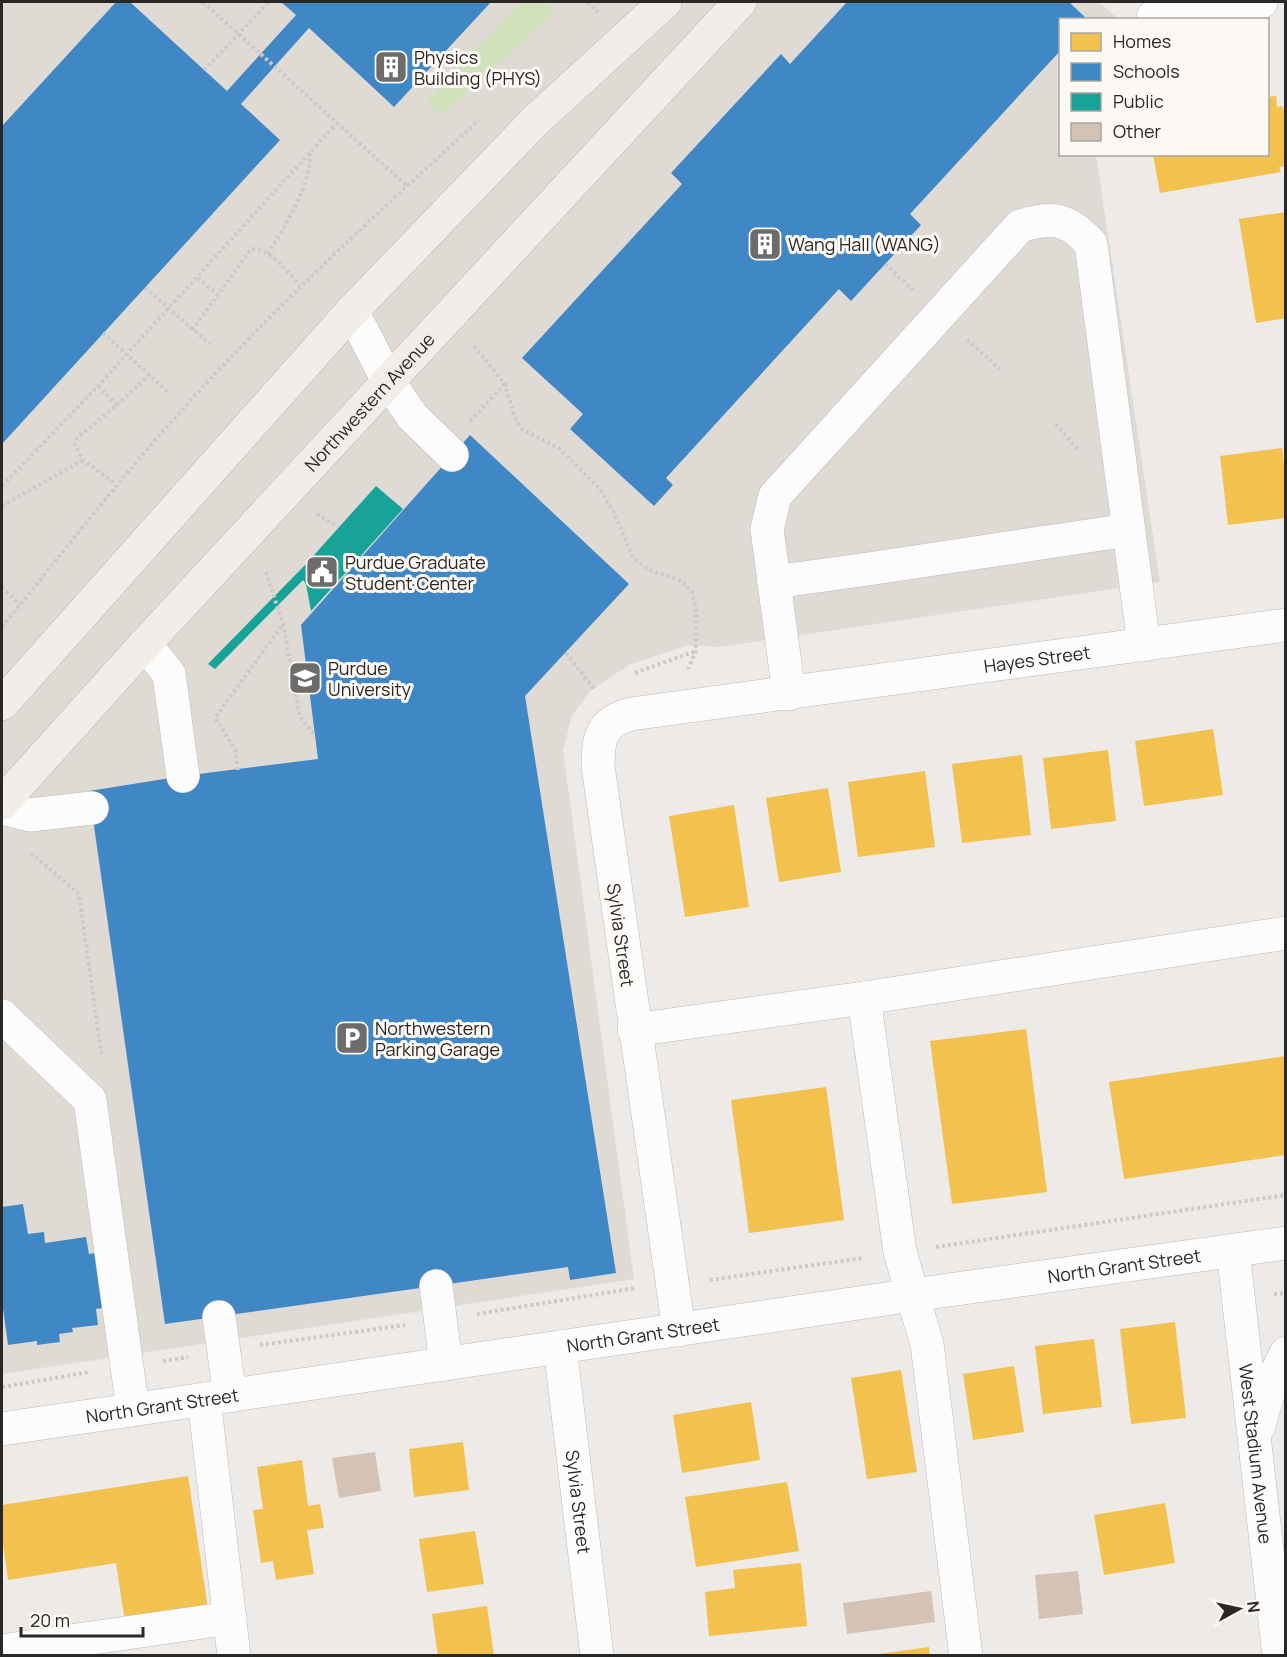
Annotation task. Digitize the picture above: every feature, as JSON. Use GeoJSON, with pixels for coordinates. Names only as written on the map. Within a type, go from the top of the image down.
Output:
{"type":"FeatureCollection","features":[{"type":"Feature","properties":{"kind":"main road"},"geometry":{"type":"LineString","coordinates":[[2,704],[352,311],[535,121],[665,2]]}},
{"type":"Feature","properties":{"kind":"main road","name":"Northwestern Avenue"},"geometry":{"type":"LineString","coordinates":[[2,803],[145,644],[740,2]]}},
{"type":"Feature","properties":{"kind":"street"},"geometry":{"type":"LineString","coordinates":[[1153,17],[1261,2]]}},
{"type":"Feature","properties":{"kind":"street"},"geometry":{"type":"LineString","coordinates":[[789,694],[767,529],[775,496],[1020,226],[1039,220],[1054,220],[1078,229],[1091,244],[1144,645]]}},
{"type":"Feature","properties":{"kind":"street"},"geometry":{"type":"LineString","coordinates":[[352,311],[388,381],[412,416],[457,442]]}},
{"type":"Feature","properties":{"kind":"street"},"geometry":{"type":"LineString","coordinates":[[774,582],[1128,530]]}},
{"type":"Feature","properties":{"kind":"street","name":"Hayes Street"},"geometry":{"type":"LineString","coordinates":[[789,694],[1286,625]]}},
{"type":"Feature","properties":{"kind":"street"},"geometry":{"type":"LineString","coordinates":[[145,644],[169,674],[183,776]]}},
{"type":"Feature","properties":{"kind":"street","name":"Sylvia Street"},"geometry":{"type":"LineString","coordinates":[[679,1330],[634,1030],[598,766],[598,744],[605,729],[616,718],[631,714],[789,694]]}},
{"type":"Feature","properties":{"kind":"street"},"geometry":{"type":"LineString","coordinates":[[2,808],[30,815],[92,808]]}},
{"type":"Feature","properties":{"kind":"street"},"geometry":{"type":"LineString","coordinates":[[634,1030],[864,998],[1286,933]]}},
{"type":"Feature","properties":{"kind":"street"},"geometry":{"type":"LineString","coordinates":[[864,998],[900,1252],[927,1344],[966,1656]]}},
{"type":"Feature","properties":{"kind":"street"},"geometry":{"type":"LineString","coordinates":[[2,1016],[90,1100],[133,1410]]}},
{"type":"Feature","properties":{"kind":"street","name":"North Grant Street"},"geometry":{"type":"LineString","coordinates":[[2,1429],[913,1295],[1286,1244]]}},
{"type":"Feature","properties":{"kind":"street","name":"West Stadium Avenue"},"geometry":{"type":"LineString","coordinates":[[1233,1251],[1279,1656]]}},
{"type":"Feature","properties":{"kind":"street"},"geometry":{"type":"LineString","coordinates":[[436,1286],[446,1364]]}},
{"type":"Feature","properties":{"kind":"street"},"geometry":{"type":"LineString","coordinates":[[219,1317],[224,1350],[217,1398],[234,1656]]}},
{"type":"Feature","properties":{"kind":"street","name":"Sylvia Street"},"geometry":{"type":"LineString","coordinates":[[560,1347],[597,1656]]}},
{"type":"Feature","properties":{"kind":"street"},"geometry":{"type":"LineString","coordinates":[[1254,1438],[1271,1384],[1286,1353]]}},
{"type":"Feature","properties":{"kind":"street"},"geometry":{"type":"LineString","coordinates":[[2,1651],[230,1618]]}},
{"type":"Feature","properties":{"kind":"path"},"geometry":{"type":"LineString","coordinates":[[203,2],[407,186]]}},
{"type":"Feature","properties":{"kind":"path"},"geometry":{"type":"LineString","coordinates":[[204,70],[269,2]]}},
{"type":"Feature","properties":{"kind":"path"},"geometry":{"type":"LineString","coordinates":[[588,2],[598,11],[590,19]]}},
{"type":"Feature","properties":{"kind":"path"},"geometry":{"type":"LineString","coordinates":[[2,627],[116,484],[185,406],[300,285],[485,115]]}},
{"type":"Feature","properties":{"kind":"path"},"geometry":{"type":"LineString","coordinates":[[2,486],[198,278],[336,124]]}},
{"type":"Feature","properties":{"kind":"path"},"geometry":{"type":"LineString","coordinates":[[268,254],[299,200],[310,168],[310,153]]}},
{"type":"Feature","properties":{"kind":"path"},"geometry":{"type":"LineString","coordinates":[[192,330],[251,249],[260,248],[300,285]]}},
{"type":"Feature","properties":{"kind":"path"},"geometry":{"type":"LineString","coordinates":[[885,264],[920,297]]}},
{"type":"Feature","properties":{"kind":"path"},"geometry":{"type":"LineString","coordinates":[[198,278],[218,295]]}},
{"type":"Feature","properties":{"kind":"path"},"geometry":{"type":"LineString","coordinates":[[145,288],[210,344]]}},
{"type":"Feature","properties":{"kind":"path"},"geometry":{"type":"LineString","coordinates":[[103,333],[168,392]]}},
{"type":"Feature","properties":{"kind":"path"},"geometry":{"type":"LineString","coordinates":[[961,334],[1000,369]]}},
{"type":"Feature","properties":{"kind":"path"},"geometry":{"type":"LineString","coordinates":[[473,346],[505,384],[514,415],[522,429],[560,449],[599,488],[613,511],[634,559],[649,570],[682,581],[692,592],[696,609],[696,651],[687,672]]}},
{"type":"Feature","properties":{"kind":"path"},"geometry":{"type":"LineString","coordinates":[[116,484],[82,460],[75,446],[77,438],[150,374]]}},
{"type":"Feature","properties":{"kind":"path"},"geometry":{"type":"LineString","coordinates":[[457,442],[505,384]]}},
{"type":"Feature","properties":{"kind":"path"},"geometry":{"type":"LineString","coordinates":[[98,386],[117,405]]}},
{"type":"Feature","properties":{"kind":"path"},"geometry":{"type":"LineString","coordinates":[[1056,424],[1078,449],[1080,459]]}},
{"type":"Feature","properties":{"kind":"path"},"geometry":{"type":"LineString","coordinates":[[2,506],[82,460]]}},
{"type":"Feature","properties":{"kind":"path"},"geometry":{"type":"LineString","coordinates":[[317,514],[338,527]]}},
{"type":"Feature","properties":{"kind":"path"},"geometry":{"type":"LineString","coordinates":[[266,572],[283,624],[300,717],[315,736]]}},
{"type":"Feature","properties":{"kind":"path"},"geometry":{"type":"LineString","coordinates":[[2,587],[20,605]]}},
{"type":"Feature","properties":{"kind":"path"},"geometry":{"type":"LineString","coordinates":[[238,770],[235,749],[215,718],[283,624]]}},
{"type":"Feature","properties":{"kind":"path"},"geometry":{"type":"LineString","coordinates":[[566,653],[600,697]]}},
{"type":"Feature","properties":{"kind":"path"},"geometry":{"type":"LineString","coordinates":[[708,1280],[1286,1195]]}},
{"type":"Feature","properties":{"kind":"path"},"geometry":{"type":"LineString","coordinates":[[157,1362],[637,1288]]}},
{"type":"Feature","properties":{"kind":"path"},"geometry":{"type":"LineString","coordinates":[[2,1387],[100,1370]]}},
{"type":"Feature","properties":{"kind":"shaded area","name":"Purdue University"},"geometry":{"type":"Polygon","coordinates":[[[2,2],[1099,2],[1117,18],[1059,18],[1059,156],[1096,156],[1160,582],[720,647],[688,645],[629,665],[590,691],[572,716],[563,750],[634,1279],[2,1374],[2,2]]]}},
{"type":"Feature","properties":{"kind":"green space"},"geometry":{"type":"Polygon","coordinates":[[[522,2],[546,2],[556,11],[446,112],[440,114],[426,101],[522,2]]]}},
{"type":"Feature","properties":{"kind":"building: Homes"},"geometry":{"type":"Polygon","coordinates":[[[1276,96],[1277,107],[1283,106],[1286,123],[1286,166],[1279,167],[1281,172],[1160,193],[1153,156],[1269,156],[1269,97],[1276,96]]]}},
{"type":"Feature","properties":{"kind":"building: Homes"},"geometry":{"type":"Polygon","coordinates":[[[1286,212],[1286,318],[1256,323],[1239,219],[1286,212]]]}},
{"type":"Feature","properties":{"kind":"building: Homes"},"geometry":{"type":"Polygon","coordinates":[[[1282,448],[1286,480],[1286,518],[1228,525],[1220,456],[1282,448]]]}},
{"type":"Feature","properties":{"kind":"building: Homes"},"geometry":{"type":"Polygon","coordinates":[[[1213,729],[1223,795],[1144,806],[1135,741],[1213,729]]]}},
{"type":"Feature","properties":{"kind":"building: Homes"},"geometry":{"type":"Polygon","coordinates":[[[1108,750],[1116,821],[1051,829],[1043,758],[1108,750]]]}},
{"type":"Feature","properties":{"kind":"building: Homes"},"geometry":{"type":"Polygon","coordinates":[[[1022,755],[1031,835],[962,843],[952,764],[1022,755]]]}},
{"type":"Feature","properties":{"kind":"building: Homes"},"geometry":{"type":"Polygon","coordinates":[[[925,771],[935,847],[858,857],[848,782],[925,771]]]}},
{"type":"Feature","properties":{"kind":"building: Homes"},"geometry":{"type":"Polygon","coordinates":[[[828,788],[841,872],[779,882],[766,798],[828,788]]]}},
{"type":"Feature","properties":{"kind":"building: Homes"},"geometry":{"type":"Polygon","coordinates":[[[734,805],[749,907],[685,917],[669,816],[734,805]]]}},
{"type":"Feature","properties":{"kind":"building: Homes"},"geometry":{"type":"Polygon","coordinates":[[[1026,1029],[1047,1192],[952,1204],[930,1041],[1026,1029]]]}},
{"type":"Feature","properties":{"kind":"building: Homes"},"geometry":{"type":"Polygon","coordinates":[[[1286,1056],[1286,1155],[1124,1179],[1109,1082],[1286,1056]]]}},
{"type":"Feature","properties":{"kind":"building: Homes"},"geometry":{"type":"Polygon","coordinates":[[[826,1087],[844,1220],[749,1233],[731,1100],[826,1087]]]}},
{"type":"Feature","properties":{"kind":"building: Homes"},"geometry":{"type":"Polygon","coordinates":[[[1175,1322],[1186,1418],[1131,1424],[1120,1329],[1175,1322]]]}},
{"type":"Feature","properties":{"kind":"building: Homes"},"geometry":{"type":"Polygon","coordinates":[[[1094,1339],[1102,1407],[1043,1414],[1035,1346],[1094,1339]]]}},
{"type":"Feature","properties":{"kind":"building: Homes"},"geometry":{"type":"Polygon","coordinates":[[[1014,1366],[1024,1432],[973,1440],[963,1374],[1014,1366]]]}},
{"type":"Feature","properties":{"kind":"building: Homes"},"geometry":{"type":"Polygon","coordinates":[[[901,1370],[917,1472],[867,1479],[851,1378],[901,1370]]]}},
{"type":"Feature","properties":{"kind":"building: Homes"},"geometry":{"type":"Polygon","coordinates":[[[751,1402],[760,1460],[682,1473],[673,1415],[751,1402]]]}},
{"type":"Feature","properties":{"kind":"building: Homes"},"geometry":{"type":"Polygon","coordinates":[[[463,1442],[469,1490],[414,1497],[409,1449],[463,1442]]]}},
{"type":"Feature","properties":{"kind":"building: Homes"},"geometry":{"type":"Polygon","coordinates":[[[302,1460],[308,1506],[320,1504],[324,1528],[307,1530],[314,1574],[276,1580],[273,1561],[261,1563],[253,1510],[263,1509],[257,1467],[302,1460]]]}},
{"type":"Feature","properties":{"kind":"building: Homes"},"geometry":{"type":"Polygon","coordinates":[[[188,1476],[208,1609],[125,1622],[116,1563],[8,1580],[2,1537],[2,1505],[188,1476]]]}},
{"type":"Feature","properties":{"kind":"building: Homes"},"geometry":{"type":"Polygon","coordinates":[[[787,1482],[799,1551],[696,1567],[685,1497],[787,1482]]]}},
{"type":"Feature","properties":{"kind":"building: Homes"},"geometry":{"type":"Polygon","coordinates":[[[1165,1503],[1175,1563],[1104,1575],[1094,1515],[1165,1503]]]}},
{"type":"Feature","properties":{"kind":"building: Homes"},"geometry":{"type":"Polygon","coordinates":[[[475,1531],[484,1584],[427,1592],[419,1539],[475,1531]]]}},
{"type":"Feature","properties":{"kind":"building: Homes"},"geometry":{"type":"Polygon","coordinates":[[[801,1563],[807,1626],[709,1636],[705,1592],[735,1588],[733,1570],[801,1563]]]}},
{"type":"Feature","properties":{"kind":"building: Homes"},"geometry":{"type":"Polygon","coordinates":[[[487,1606],[494,1656],[438,1656],[432,1614],[487,1606]]]}},
{"type":"Feature","properties":{"kind":"building: Homes"},"geometry":{"type":"Polygon","coordinates":[[[929,1647],[930,1656],[879,1656],[879,1654],[929,1647]]]}},
{"type":"Feature","properties":{"kind":"building: Schools"},"geometry":{"type":"Polygon","coordinates":[[[116,2],[130,2],[227,91],[296,15],[281,2],[491,2],[394,107],[309,28],[241,104],[280,140],[2,444],[2,126],[116,2]]]}},
{"type":"Feature","properties":{"kind":"building: Schools","name":"Wang Hall (WANG)"},"geometry":{"type":"Polygon","coordinates":[[[847,2],[1069,2],[1086,18],[1059,18],[1059,52],[910,214],[921,225],[851,301],[839,289],[666,478],[673,485],[654,506],[570,429],[583,414],[522,358],[682,184],[671,173],[781,54],[790,64],[847,2]]]}},
{"type":"Feature","properties":{"kind":"building: Schools","name":"Northwestern Parking Garage"},"geometry":{"type":"Polygon","coordinates":[[[470,435],[629,584],[525,696],[616,1273],[570,1280],[568,1267],[165,1324],[89,791],[183,776],[318,759],[301,625],[470,435]]]}},
{"type":"Feature","properties":{"kind":"building: Schools"},"geometry":{"type":"Polygon","coordinates":[[[23,1204],[28,1234],[44,1232],[45,1243],[86,1237],[89,1254],[95,1253],[103,1308],[96,1309],[98,1325],[72,1328],[73,1332],[59,1334],[60,1342],[37,1345],[37,1341],[8,1345],[2,1301],[2,1207],[23,1204]]]}},
{"type":"Feature","properties":{"kind":"building: Public","name":"Purdue Graduate Student Center"},"geometry":{"type":"Polygon","coordinates":[[[376,486],[403,509],[311,611],[306,584],[303,580],[215,669],[208,664],[306,564],[376,486]]]}},
{"type":"Feature","properties":{"kind":"building: Other"},"geometry":{"type":"Polygon","coordinates":[[[375,1452],[381,1491],[339,1498],[332,1458],[375,1452]]]}},
{"type":"Feature","properties":{"kind":"building: Other"},"geometry":{"type":"Polygon","coordinates":[[[1078,1571],[1083,1614],[1039,1619],[1035,1575],[1078,1571]]]}},
{"type":"Feature","properties":{"kind":"building: Other"},"geometry":{"type":"Polygon","coordinates":[[[931,1591],[935,1622],[847,1634],[843,1603],[931,1591]]]}},
{"type":"Feature","properties":{"kind":"place","name":"Physics Building (PHYS)"},"geometry":{"type":"Point","coordinates":[391,67]}},
{"type":"Feature","properties":{"kind":"place","name":"Wang Hall (WANG)"},"geometry":{"type":"Point","coordinates":[765,244]}},
{"type":"Feature","properties":{"kind":"place","name":"Purdue Graduate Student Center"},"geometry":{"type":"Point","coordinates":[322,572]}},
{"type":"Feature","properties":{"kind":"place","name":"Purdue University"},"geometry":{"type":"Point","coordinates":[305,678]}},
{"type":"Feature","properties":{"kind":"place","name":"Northwestern Parking Garage"},"geometry":{"type":"Point","coordinates":[352,1038]}}]}
